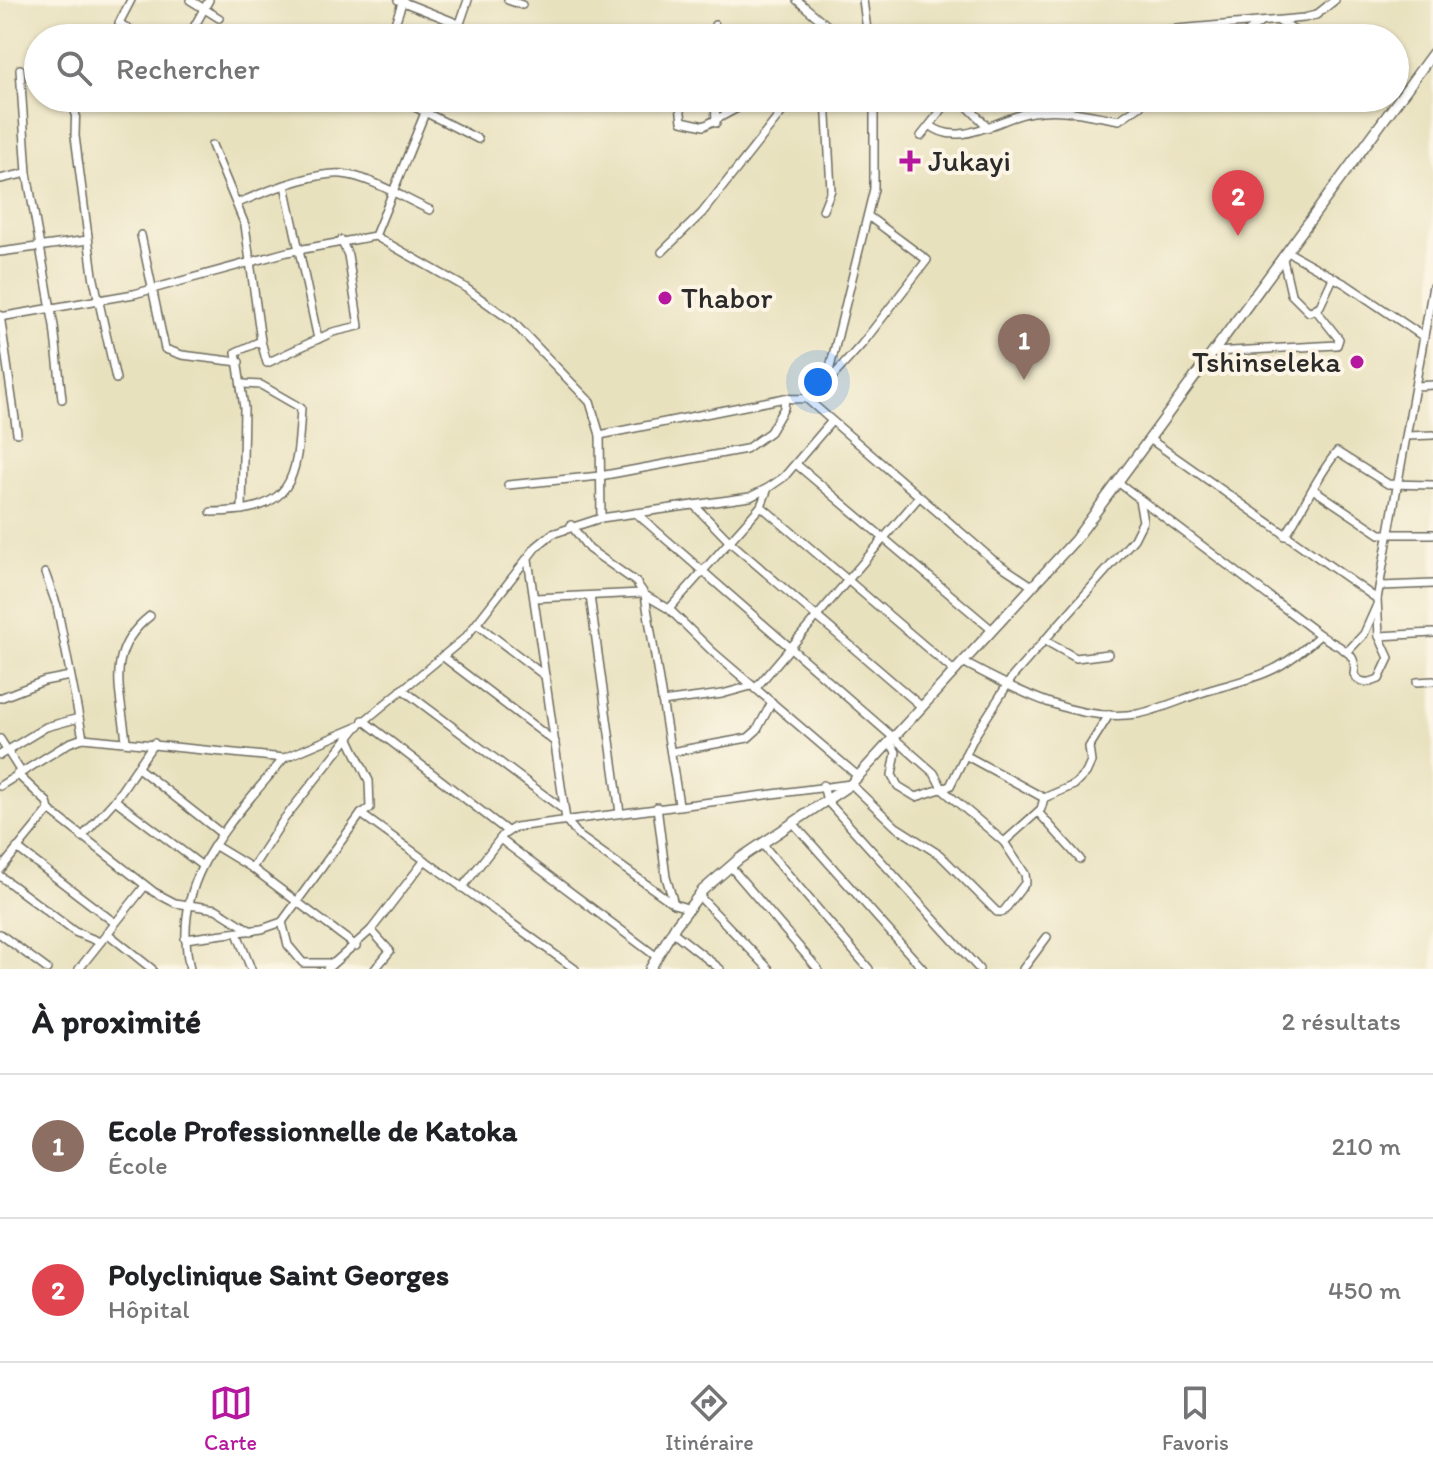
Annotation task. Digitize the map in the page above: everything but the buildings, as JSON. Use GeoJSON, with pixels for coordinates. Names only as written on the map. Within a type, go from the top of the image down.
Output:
{"type":"FeatureCollection","features":[{"type":"Feature","properties":{"kind":"street"},"geometry":{"type":"LineString","coordinates":[[121,24],[131,0]]}},
{"type":"Feature","properties":{"kind":"street"},"geometry":{"type":"LineString","coordinates":[[190,0],[219,18]]}},
{"type":"Feature","properties":{"kind":"street"},"geometry":{"type":"LineString","coordinates":[[196,24],[209,0]]}},
{"type":"Feature","properties":{"kind":"street"},"geometry":{"type":"LineString","coordinates":[[394,24],[401,1],[459,24],[468,0]]}},
{"type":"Feature","properties":{"kind":"street"},"geometry":{"type":"LineString","coordinates":[[508,0],[522,5]]}},
{"type":"Feature","properties":{"kind":"street"},"geometry":{"type":"LineString","coordinates":[[797,0],[825,24]]}},
{"type":"Feature","properties":{"kind":"street"},"geometry":{"type":"LineString","coordinates":[[863,0],[866,24]]}},
{"type":"Feature","properties":{"kind":"street"},"geometry":{"type":"LineString","coordinates":[[1237,24],[1280,22],[1316,15],[1335,0]]}},
{"type":"Feature","properties":{"kind":"street"},"geometry":{"type":"LineString","coordinates":[[1409,82],[1433,53]]}},
{"type":"Feature","properties":{"kind":"street"},"geometry":{"type":"LineString","coordinates":[[20,69],[27,173],[62,399]]}},
{"type":"Feature","properties":{"kind":"street"},"geometry":{"type":"LineString","coordinates":[[76,112],[75,136],[88,240],[116,379]]}},
{"type":"Feature","properties":{"kind":"street"},"geometry":{"type":"LineString","coordinates":[[375,236],[425,112]]}},
{"type":"Feature","properties":{"kind":"street"},"geometry":{"type":"LineString","coordinates":[[427,112],[478,139]]}},
{"type":"Feature","properties":{"kind":"street"},"geometry":{"type":"LineString","coordinates":[[680,112],[687,124],[716,123],[734,112]]}},
{"type":"Feature","properties":{"kind":"street"},"geometry":{"type":"LineString","coordinates":[[716,112],[716,123]]}},
{"type":"Feature","properties":{"kind":"street"},"geometry":{"type":"LineString","coordinates":[[662,252],[702,213],[782,112]]}},
{"type":"Feature","properties":{"kind":"street"},"geometry":{"type":"LineString","coordinates":[[823,210],[831,190],[827,112]]}},
{"type":"Feature","properties":{"kind":"street"},"geometry":{"type":"LineString","coordinates":[[826,384],[868,216],[874,181],[874,112]]}},
{"type":"Feature","properties":{"kind":"street"},"geometry":{"type":"LineString","coordinates":[[921,136],[940,112]]}},
{"type":"Feature","properties":{"kind":"street"},"geometry":{"type":"LineString","coordinates":[[973,112],[989,128]]}},
{"type":"Feature","properties":{"kind":"street"},"geometry":{"type":"LineString","coordinates":[[930,125],[949,132],[989,128],[1001,119],[1036,112]]}},
{"type":"Feature","properties":{"kind":"street"},"geometry":{"type":"LineString","coordinates":[[1084,112],[1119,120],[1131,112]]}},
{"type":"Feature","properties":{"kind":"street"},"geometry":{"type":"LineString","coordinates":[[500,839],[654,965],[672,931],[698,895],[730,866],[855,780],[1082,531],[1286,255],[1386,112]]}},
{"type":"Feature","properties":{"kind":"street"},"geometry":{"type":"LineString","coordinates":[[212,145],[238,203],[251,262],[261,341],[269,363],[359,323],[348,255],[341,240]]}},
{"type":"Feature","properties":{"kind":"street"},"geometry":{"type":"LineString","coordinates":[[0,179],[27,173]]}},
{"type":"Feature","properties":{"kind":"street"},"geometry":{"type":"LineString","coordinates":[[238,203],[285,185],[339,174],[430,210]]}},
{"type":"Feature","properties":{"kind":"street"},"geometry":{"type":"LineString","coordinates":[[285,185],[318,339]]}},
{"type":"Feature","properties":{"kind":"street"},"geometry":{"type":"LineString","coordinates":[[600,435],[785,398],[807,399],[820,392],[862,344],[927,260],[868,216]]}},
{"type":"Feature","properties":{"kind":"street"},"geometry":{"type":"LineString","coordinates":[[141,235],[165,349],[182,355],[239,362]]}},
{"type":"Feature","properties":{"kind":"street"},"geometry":{"type":"LineString","coordinates":[[17,433],[0,316],[151,289],[297,250],[375,236],[463,286],[513,322],[590,402],[600,435],[601,518]]}},
{"type":"Feature","properties":{"kind":"street"},"geometry":{"type":"LineString","coordinates":[[0,252],[88,240]]}},
{"type":"Feature","properties":{"kind":"street"},"geometry":{"type":"LineString","coordinates":[[1286,255],[1333,278],[1423,338],[1433,338]]}},
{"type":"Feature","properties":{"kind":"street"},"geometry":{"type":"LineString","coordinates":[[1214,352],[1337,345],[1339,339],[1316,310],[1303,309],[1295,301],[1288,286],[1286,255]]}},
{"type":"Feature","properties":{"kind":"street"},"geometry":{"type":"LineString","coordinates":[[1316,310],[1333,278]]}},
{"type":"Feature","properties":{"kind":"street"},"geometry":{"type":"LineString","coordinates":[[1347,652],[1364,634],[1381,586],[1433,289]]}},
{"type":"Feature","properties":{"kind":"street"},"geometry":{"type":"LineString","coordinates":[[242,510],[243,384],[236,350],[261,341]]}},
{"type":"Feature","properties":{"kind":"street"},"geometry":{"type":"LineString","coordinates":[[211,512],[242,510],[274,501],[287,488],[301,411],[269,388],[243,384]]}},
{"type":"Feature","properties":{"kind":"street"},"geometry":{"type":"LineString","coordinates":[[1416,386],[1433,385]]}},
{"type":"Feature","properties":{"kind":"street"},"geometry":{"type":"LineString","coordinates":[[820,392],[822,412]]}},
{"type":"Feature","properties":{"kind":"street"},"geometry":{"type":"LineString","coordinates":[[508,485],[600,476],[753,446],[779,419],[785,398]]}},
{"type":"Feature","properties":{"kind":"street"},"geometry":{"type":"LineString","coordinates":[[807,399],[993,560],[1032,586]]}},
{"type":"Feature","properties":{"kind":"street"},"geometry":{"type":"LineString","coordinates":[[252,868],[284,819],[363,720],[478,625],[545,538],[571,525],[601,518],[750,497],[768,488],[796,464],[831,422]]}},
{"type":"Feature","properties":{"kind":"street"},"geometry":{"type":"LineString","coordinates":[[1407,436],[1433,435]]}},
{"type":"Feature","properties":{"kind":"street"},"geometry":{"type":"LineString","coordinates":[[1151,440],[1377,602]]}},
{"type":"Feature","properties":{"kind":"street"},"geometry":{"type":"LineString","coordinates":[[1285,536],[1337,452],[1388,484],[1433,485]]}},
{"type":"Feature","properties":{"kind":"street"},"geometry":{"type":"LineString","coordinates":[[796,464],[991,629]]}},
{"type":"Feature","properties":{"kind":"street"},"geometry":{"type":"LineString","coordinates":[[1119,483],[1356,659],[1355,677],[1367,683],[1379,679],[1389,658],[1379,636],[1377,602]]}},
{"type":"Feature","properties":{"kind":"street"},"geometry":{"type":"LineString","coordinates":[[669,609],[761,506],[768,488]]}},
{"type":"Feature","properties":{"kind":"street"},"geometry":{"type":"LineString","coordinates":[[1313,489],[1372,530],[1391,536],[1433,534]]}},
{"type":"Feature","properties":{"kind":"street"},"geometry":{"type":"LineString","coordinates":[[892,740],[896,752],[892,775],[898,786],[916,797],[943,790],[953,783],[965,755],[1013,676],[1134,539],[1144,513],[1135,495]]}},
{"type":"Feature","properties":{"kind":"street"},"geometry":{"type":"LineString","coordinates":[[662,702],[753,688],[919,497]]}},
{"type":"Feature","properties":{"kind":"street"},"geometry":{"type":"LineString","coordinates":[[694,505],[730,542],[922,707]]}},
{"type":"Feature","properties":{"kind":"street"},"geometry":{"type":"LineString","coordinates":[[761,506],[954,671]]}},
{"type":"Feature","properties":{"kind":"street"},"geometry":{"type":"LineString","coordinates":[[535,598],[644,594],[669,609],[855,780],[896,827],[940,855],[1000,914],[1027,878],[1004,842],[943,790],[934,773],[892,740],[636,513]]}},
{"type":"Feature","properties":{"kind":"street"},"geometry":{"type":"LineString","coordinates":[[571,525],[581,542],[636,582],[644,594],[679,804]]}},
{"type":"Feature","properties":{"kind":"street"},"geometry":{"type":"LineString","coordinates":[[528,559],[566,820],[579,836],[674,904],[687,908]]}},
{"type":"Feature","properties":{"kind":"street"},"geometry":{"type":"LineString","coordinates":[[45,573],[57,606],[83,738]]}},
{"type":"Feature","properties":{"kind":"street"},"geometry":{"type":"LineString","coordinates":[[1381,586],[1433,584]]}},
{"type":"Feature","properties":{"kind":"street"},"geometry":{"type":"LineString","coordinates":[[590,596],[620,813]]}},
{"type":"Feature","properties":{"kind":"street"},"geometry":{"type":"LineString","coordinates":[[126,741],[119,694],[120,658],[134,630],[150,616]]}},
{"type":"Feature","properties":{"kind":"street"},"geometry":{"type":"LineString","coordinates":[[478,625],[545,676]]}},
{"type":"Feature","properties":{"kind":"street"},"geometry":{"type":"LineString","coordinates":[[1379,636],[1433,633]]}},
{"type":"Feature","properties":{"kind":"street"},"geometry":{"type":"LineString","coordinates":[[963,662],[1015,691],[1091,713],[1109,715],[1148,711],[1279,670],[1320,635]]}},
{"type":"Feature","properties":{"kind":"street"},"geometry":{"type":"LineString","coordinates":[[1044,640],[1076,658],[1108,654]]}},
{"type":"Feature","properties":{"kind":"street"},"geometry":{"type":"LineString","coordinates":[[442,656],[555,742]]}},
{"type":"Feature","properties":{"kind":"street"},"geometry":{"type":"LineString","coordinates":[[0,698],[44,681],[70,676]]}},
{"type":"Feature","properties":{"kind":"street"},"geometry":{"type":"LineString","coordinates":[[995,679],[1013,676]]}},
{"type":"Feature","properties":{"kind":"street"},"geometry":{"type":"LineString","coordinates":[[1013,676],[1015,691]]}},
{"type":"Feature","properties":{"kind":"street"},"geometry":{"type":"LineString","coordinates":[[1417,682],[1433,681]]}},
{"type":"Feature","properties":{"kind":"street"},"geometry":{"type":"LineString","coordinates":[[402,689],[564,810]]}},
{"type":"Feature","properties":{"kind":"street"},"geometry":{"type":"LineString","coordinates":[[671,752],[748,738],[757,730],[772,702]]}},
{"type":"Feature","properties":{"kind":"street"},"geometry":{"type":"LineString","coordinates":[[1091,713],[1103,723]]}},
{"type":"Feature","properties":{"kind":"street"},"geometry":{"type":"LineString","coordinates":[[1044,798],[1074,785],[1086,773],[1091,762],[1089,747],[1109,715]]}},
{"type":"Feature","properties":{"kind":"street"},"geometry":{"type":"LineString","coordinates":[[4,753],[46,727],[79,718]]}},
{"type":"Feature","properties":{"kind":"street"},"geometry":{"type":"LineString","coordinates":[[363,720],[507,831]]}},
{"type":"Feature","properties":{"kind":"street"},"geometry":{"type":"LineString","coordinates":[[0,786],[83,738],[284,758],[299,755],[357,727]]}},
{"type":"Feature","properties":{"kind":"street"},"geometry":{"type":"LineString","coordinates":[[0,739],[4,753],[47,802],[49,810],[145,886],[186,905],[216,909],[251,931]]}},
{"type":"Feature","properties":{"kind":"street"},"geometry":{"type":"LineString","coordinates":[[185,939],[251,931],[282,922],[361,814],[370,808],[372,796],[364,764],[349,739]]}},
{"type":"Feature","properties":{"kind":"street"},"geometry":{"type":"LineString","coordinates":[[82,837],[115,800],[154,743]]}},
{"type":"Feature","properties":{"kind":"street"},"geometry":{"type":"LineString","coordinates":[[965,755],[1044,798]]}},
{"type":"Feature","properties":{"kind":"street"},"geometry":{"type":"LineString","coordinates":[[190,969],[185,939],[186,905],[201,865],[222,834],[284,758]]}},
{"type":"Feature","properties":{"kind":"street"},"geometry":{"type":"LineString","coordinates":[[138,768],[222,834]]}},
{"type":"Feature","properties":{"kind":"street"},"geometry":{"type":"LineString","coordinates":[[462,888],[507,831],[855,780]]}},
{"type":"Feature","properties":{"kind":"street"},"geometry":{"type":"LineString","coordinates":[[823,785],[827,801],[979,969]]}},
{"type":"Feature","properties":{"kind":"street"},"geometry":{"type":"LineString","coordinates":[[1004,842],[1044,806],[1044,798]]}},
{"type":"Feature","properties":{"kind":"street"},"geometry":{"type":"LineString","coordinates":[[115,800],[201,865]]}},
{"type":"Feature","properties":{"kind":"street"},"geometry":{"type":"LineString","coordinates":[[657,807],[666,877],[674,904]]}},
{"type":"Feature","properties":{"kind":"street"},"geometry":{"type":"LineString","coordinates":[[49,810],[17,848],[3,859],[0,873],[75,932],[100,942]]}},
{"type":"Feature","properties":{"kind":"street"},"geometry":{"type":"LineString","coordinates":[[1038,812],[1080,859]]}},
{"type":"Feature","properties":{"kind":"street"},"geometry":{"type":"LineString","coordinates":[[361,814],[575,969]]}},
{"type":"Feature","properties":{"kind":"street"},"geometry":{"type":"LineString","coordinates":[[794,824],[923,969]]}},
{"type":"Feature","properties":{"kind":"street"},"geometry":{"type":"LineString","coordinates":[[214,845],[252,868],[356,946]]}},
{"type":"Feature","properties":{"kind":"street"},"geometry":{"type":"LineString","coordinates":[[763,845],[869,969]]}},
{"type":"Feature","properties":{"kind":"street"},"geometry":{"type":"LineString","coordinates":[[17,848],[115,923]]}},
{"type":"Feature","properties":{"kind":"street"},"geometry":{"type":"LineString","coordinates":[[282,922],[288,945],[303,966],[329,966],[371,930],[425,860]]}},
{"type":"Feature","properties":{"kind":"street"},"geometry":{"type":"LineString","coordinates":[[730,866],[818,969]]}},
{"type":"Feature","properties":{"kind":"street"},"geometry":{"type":"LineString","coordinates":[[79,969],[145,886]]}},
{"type":"Feature","properties":{"kind":"street"},"geometry":{"type":"LineString","coordinates":[[698,895],[769,969]]}},
{"type":"Feature","properties":{"kind":"street"},"geometry":{"type":"LineString","coordinates":[[371,930],[390,951],[386,960],[375,969]]}},
{"type":"Feature","properties":{"kind":"street"},"geometry":{"type":"LineString","coordinates":[[672,931],[720,969]]}},
{"type":"Feature","properties":{"kind":"street"},"geometry":{"type":"LineString","coordinates":[[107,933],[152,969]]}},
{"type":"Feature","properties":{"kind":"street"},"geometry":{"type":"LineString","coordinates":[[237,933],[251,969]]}},
{"type":"Feature","properties":{"kind":"street"},"geometry":{"type":"LineString","coordinates":[[0,934],[47,969]]}},
{"type":"Feature","properties":{"kind":"street"},"geometry":{"type":"LineString","coordinates":[[1023,969],[1047,937]]}},
{"type":"Feature","properties":{"kind":"place","name":"Jukayi"},"geometry":{"type":"Point","coordinates":[910,161]}},
{"type":"Feature","properties":{"kind":"place","name":"Polyclinique Saint Georges"},"geometry":{"type":"Point","coordinates":[1238,236]}},
{"type":"Feature","properties":{"kind":"place","name":"Thabor"},"geometry":{"type":"Point","coordinates":[665,298]}},
{"type":"Feature","properties":{"kind":"place","name":"Tshinseleka"},"geometry":{"type":"Point","coordinates":[1357,362]}},
{"type":"Feature","properties":{"kind":"place","name":"Ecole Professionnelle de Katoka"},"geometry":{"type":"Point","coordinates":[1024,380]}}]}
